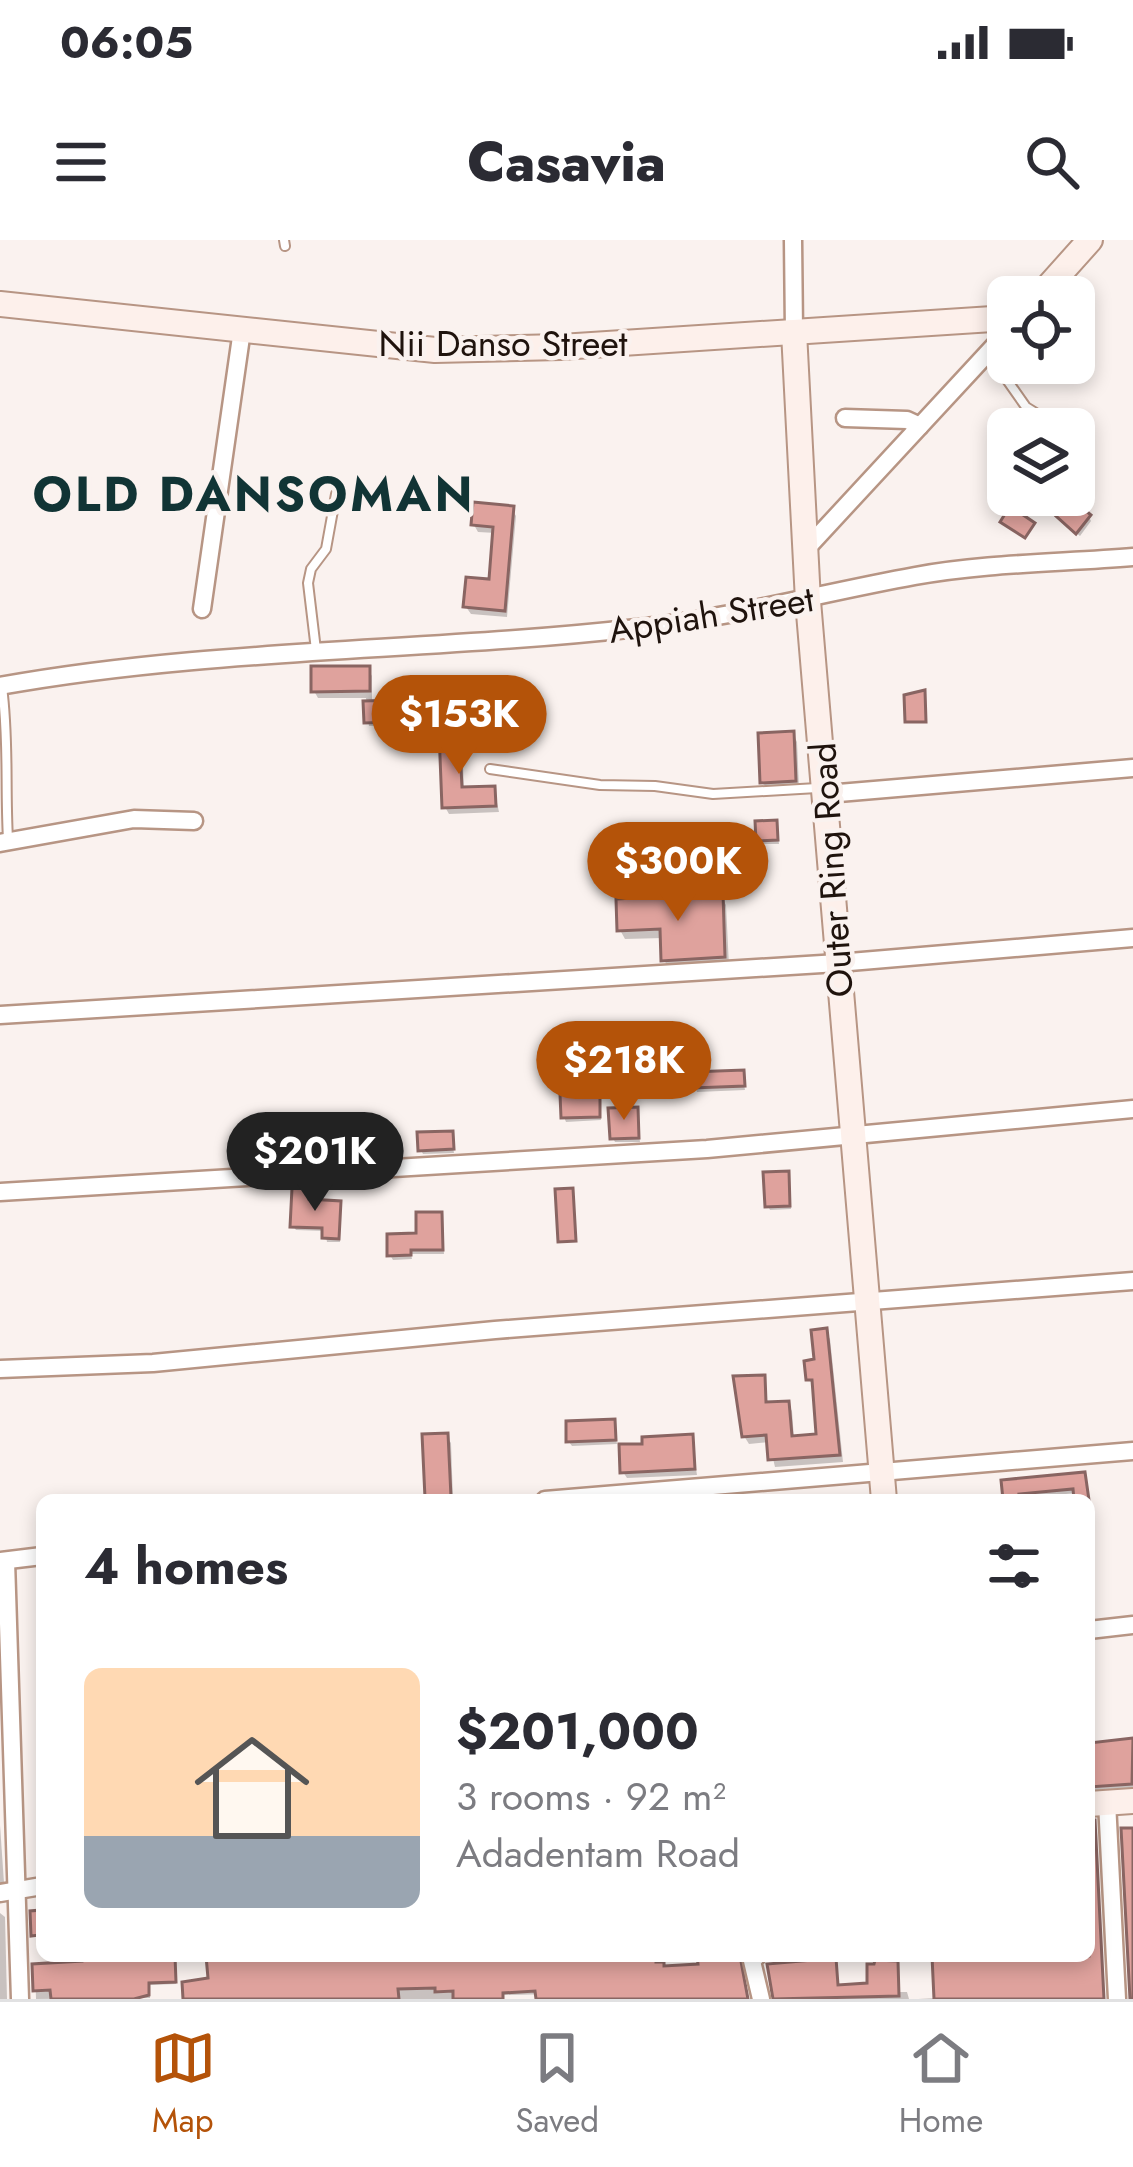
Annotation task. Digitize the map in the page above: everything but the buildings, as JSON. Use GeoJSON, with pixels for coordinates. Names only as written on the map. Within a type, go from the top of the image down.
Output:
{"type":"FeatureCollection","features":[{"type":"Feature","properties":{"kind":"street","name":"Outer Ring Road"},"geometry":{"type":"LineString","coordinates":[[793,240],[808,601],[883,1494]]}},
{"type":"Feature","properties":{"kind":"street"},"geometry":{"type":"LineString","coordinates":[[1058,276],[1090,240]]}},
{"type":"Feature","properties":{"kind":"street","name":"Nii Danso Street"},"geometry":{"type":"LineString","coordinates":[[0,304],[390,347],[496,351],[987,319]]}},
{"type":"Feature","properties":{"kind":"street"},"geometry":{"type":"LineString","coordinates":[[202,609],[242,330]]}},
{"type":"Feature","properties":{"kind":"street"},"geometry":{"type":"LineString","coordinates":[[807,548],[987,354]]}},
{"type":"Feature","properties":{"kind":"street"},"geometry":{"type":"LineString","coordinates":[[845,418],[907,420],[920,426]]}},
{"type":"Feature","properties":{"kind":"street","name":"Appiah Street"},"geometry":{"type":"LineString","coordinates":[[1,686],[72,673],[634,629],[808,601],[918,575],[1133,557]]}},
{"type":"Feature","properties":{"kind":"street"},"geometry":{"type":"LineString","coordinates":[[826,791],[1133,768]]}},
{"type":"Feature","properties":{"kind":"street"},"geometry":{"type":"LineString","coordinates":[[4,842],[134,819],[194,821]]}},
{"type":"Feature","properties":{"kind":"street"},"geometry":{"type":"LineString","coordinates":[[0,1015],[838,963],[1133,938]]}},
{"type":"Feature","properties":{"kind":"street"},"geometry":{"type":"LineString","coordinates":[[0,1192],[533,1161],[1133,1108]]}},
{"type":"Feature","properties":{"kind":"street"},"geometry":{"type":"LineString","coordinates":[[0,1369],[153,1363],[495,1330],[1133,1281]]}},
{"type":"Feature","properties":{"kind":"street"},"geometry":{"type":"LineString","coordinates":[[615,1494],[1133,1451]]}},
{"type":"Feature","properties":{"kind":"street"},"geometry":{"type":"LineString","coordinates":[[20,1999],[9,1893],[3,1561],[36,1557]]}},
{"type":"Feature","properties":{"kind":"street"},"geometry":{"type":"LineString","coordinates":[[1095,1629],[1133,1625]]}},
{"type":"Feature","properties":{"kind":"street"},"geometry":{"type":"LineString","coordinates":[[1117,1999],[1098,1803],[1133,1801]]}},
{"type":"Feature","properties":{"kind":"street"},"geometry":{"type":"LineString","coordinates":[[752,1962],[760,1999]]}},
{"type":"Feature","properties":{"kind":"lane"},"geometry":{"type":"LineString","coordinates":[[1010,384],[1028,408]]}},
{"type":"Feature","properties":{"kind":"lane"},"geometry":{"type":"LineString","coordinates":[[316,652],[308,583],[311,569],[326,549],[336,494]]}},
{"type":"Feature","properties":{"kind":"lane"},"geometry":{"type":"LineString","coordinates":[[1,686],[9,752],[4,766],[4,842]]}},
{"type":"Feature","properties":{"kind":"lane"},"geometry":{"type":"LineString","coordinates":[[490,769],[600,785],[656,785],[713,794],[826,791]]}},
{"type":"Feature","properties":{"kind":"district","name":"OLD DANSOMAN"},"geometry":{"type":"Point","coordinates":[254,494]}}]}
